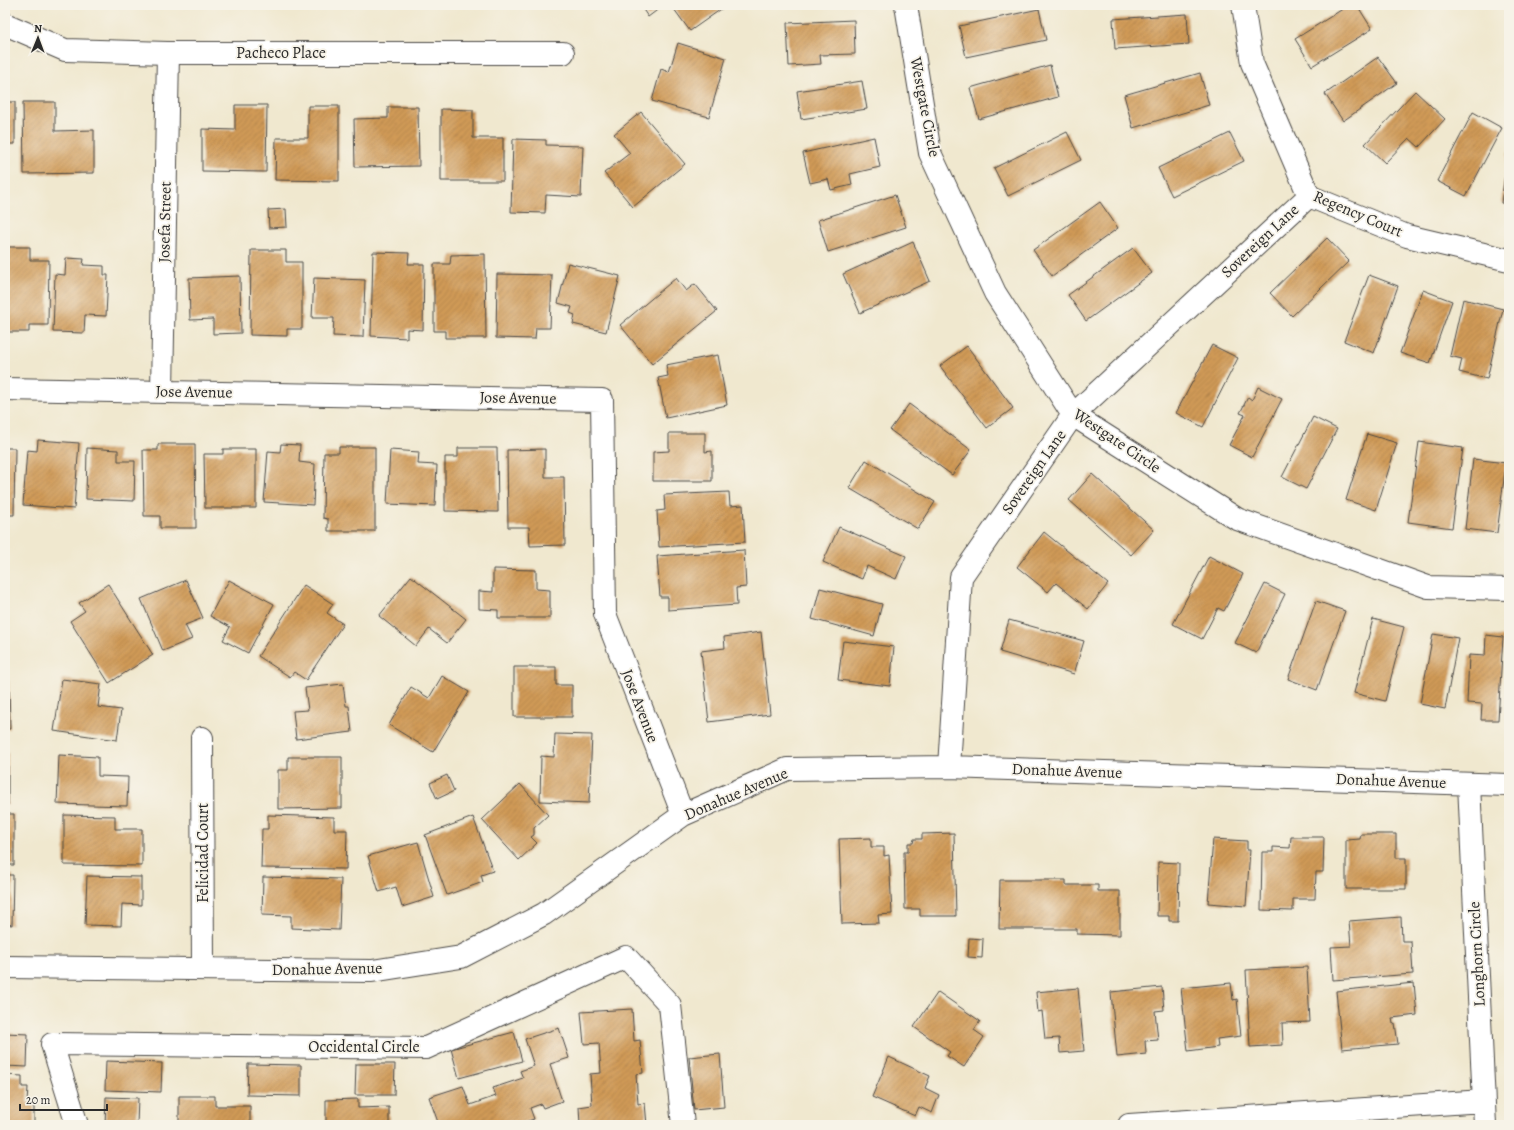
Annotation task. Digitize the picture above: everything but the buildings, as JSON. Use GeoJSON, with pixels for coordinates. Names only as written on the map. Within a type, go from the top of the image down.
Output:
{"type":"FeatureCollection","features":[{"type":"Feature","properties":{"kind":"street","name":"Westgate Circle"},"geometry":{"type":"LineString","coordinates":[[906,5],[930,153],[995,293],[1074,415],[1237,519],[1428,587],[1509,589]]}},
{"type":"Feature","properties":{"kind":"street","name":"Regency Court"},"geometry":{"type":"LineString","coordinates":[[1243,5],[1252,63],[1309,196],[1407,236],[1509,260]]}},
{"type":"Feature","properties":{"kind":"street","name":"Pacheco Place"},"geometry":{"type":"LineString","coordinates":[[5,24],[65,50],[168,53],[563,53]]}},
{"type":"Feature","properties":{"kind":"street","name":"Josefa Street"},"geometry":{"type":"LineString","coordinates":[[162,391],[168,53]]}},
{"type":"Feature","properties":{"kind":"street","name":"Sovereign Lane"},"geometry":{"type":"LineString","coordinates":[[949,767],[961,577],[1074,415],[1309,196]]}},
{"type":"Feature","properties":{"kind":"street","name":"Jose Avenue"},"geometry":{"type":"LineString","coordinates":[[5,389],[602,400],[605,614],[683,815]]}},
{"type":"Feature","properties":{"kind":"street","name":"Felicidad Court"},"geometry":{"type":"LineString","coordinates":[[202,738],[203,968]]}},
{"type":"Feature","properties":{"kind":"street","name":"Donahue Avenue"},"geometry":{"type":"LineString","coordinates":[[5,967],[372,971],[462,957],[544,914],[683,815],[787,769],[949,767],[1509,785]]}},
{"type":"Feature","properties":{"kind":"street","name":"Longhorn Circle"},"geometry":{"type":"LineString","coordinates":[[1469,784],[1484,1125]]}},
{"type":"Feature","properties":{"kind":"street","name":"Occidental Circle"},"geometry":{"type":"LineString","coordinates":[[77,1125],[52,1044],[426,1048],[626,957],[670,1005],[683,1125]]}},
{"type":"Feature","properties":{"kind":"street"},"geometry":{"type":"LineString","coordinates":[[1129,1125],[1483,1101]]}}]}
